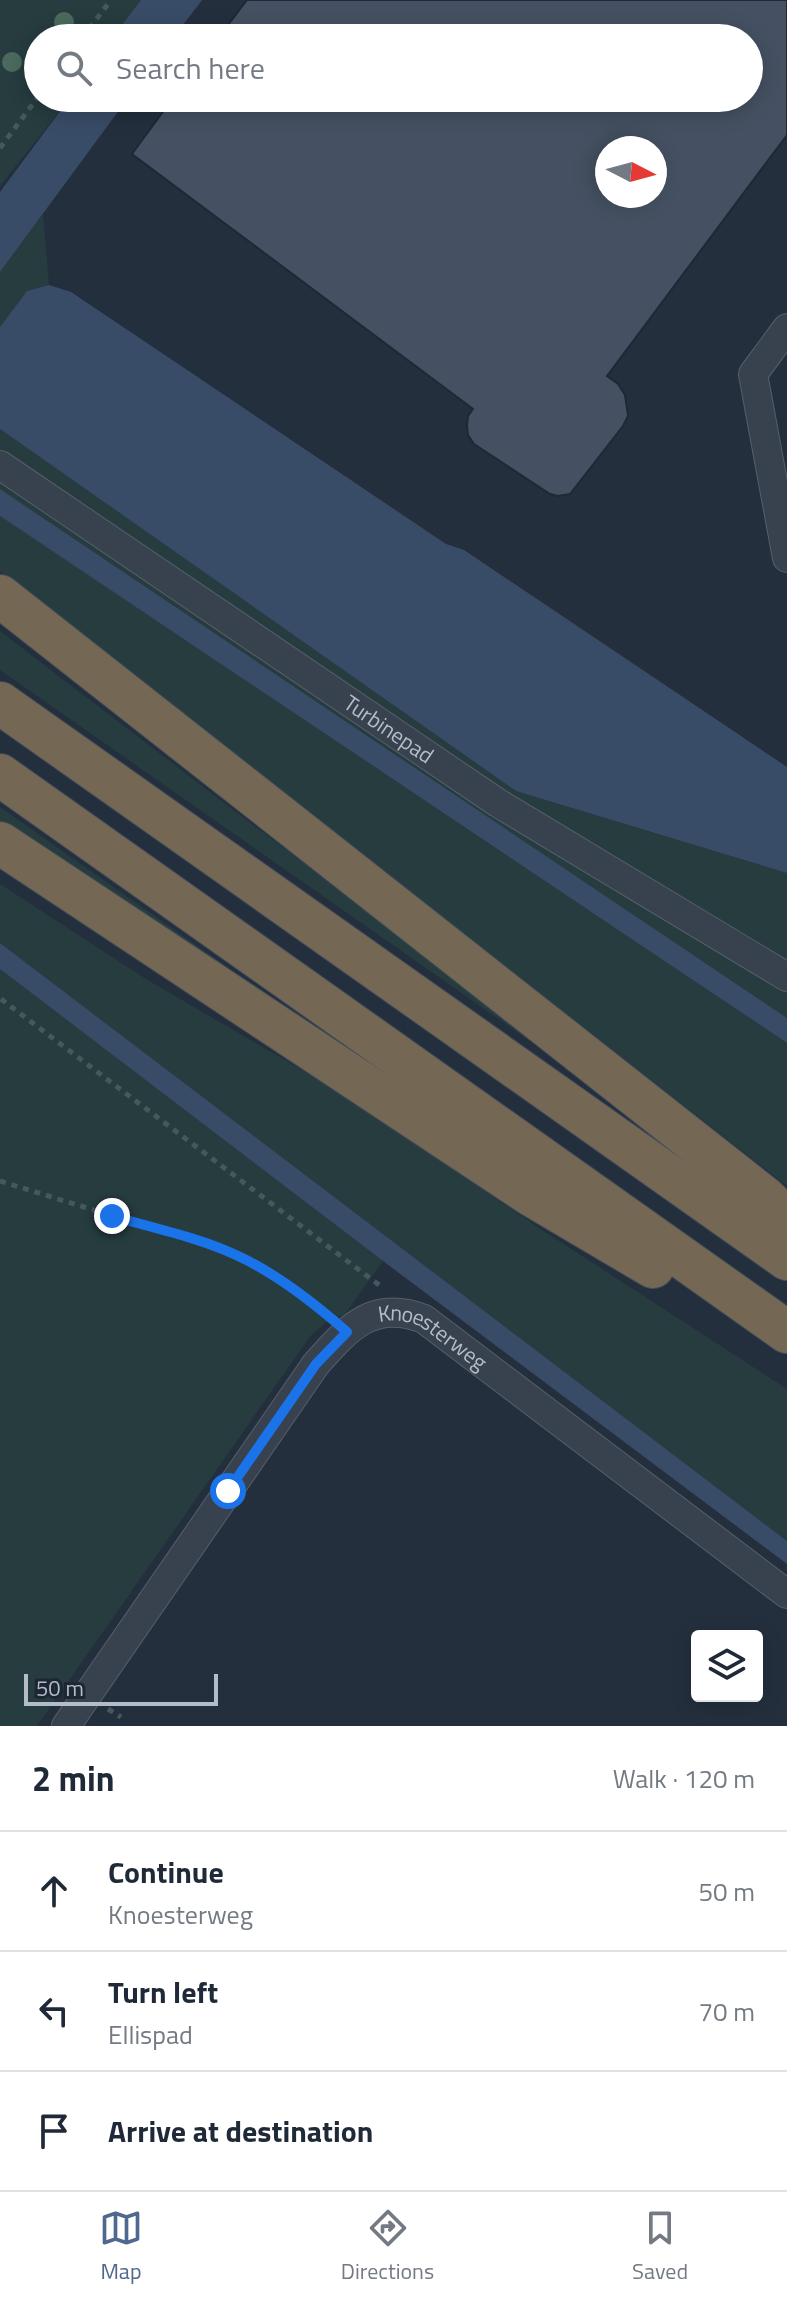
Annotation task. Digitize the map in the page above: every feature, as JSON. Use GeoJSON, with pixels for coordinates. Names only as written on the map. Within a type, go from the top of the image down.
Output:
{"type":"FeatureCollection","features":[{"type":"Feature","properties":{"kind":"highway"},"geometry":{"type":"LineString","coordinates":[[0,596],[764,1197],[787,1219]]}},
{"type":"Feature","properties":{"kind":"highway"},"geometry":{"type":"LineString","coordinates":[[0,611],[93,670]]}},
{"type":"Feature","properties":{"kind":"highway"},"geometry":{"type":"LineString","coordinates":[[0,703],[787,1259]]}},
{"type":"Feature","properties":{"kind":"highway"},"geometry":{"type":"LineString","coordinates":[[0,775],[787,1332]]}},
{"type":"Feature","properties":{"kind":"highway"},"geometry":{"type":"LineString","coordinates":[[0,843],[531,1195],[787,1347]]}},
{"type":"Feature","properties":{"kind":"street"},"geometry":{"type":"LineString","coordinates":[[787,328],[753,374],[787,558]]}},
{"type":"Feature","properties":{"kind":"street","name":"Turbinepad"},"geometry":{"type":"LineString","coordinates":[[0,465],[498,803],[787,977]]}},
{"type":"Feature","properties":{"kind":"street","name":"Knoesterweg"},"geometry":{"type":"LineString","coordinates":[[66,1726],[316,1364],[347,1332],[364,1319],[383,1312],[403,1312],[424,1319],[787,1594]]}},
{"type":"Feature","properties":{"kind":"path"},"geometry":{"type":"LineString","coordinates":[[93,24],[111,0]]}},
{"type":"Feature","properties":{"kind":"path"},"geometry":{"type":"LineString","coordinates":[[0,148],[27,112]]}},
{"type":"Feature","properties":{"kind":"path"},"geometry":{"type":"LineString","coordinates":[[1,999],[424,1319]]}},
{"type":"Feature","properties":{"kind":"path"},"geometry":{"type":"LineString","coordinates":[[0,1181],[232,1253],[282,1282],[347,1332]]}},
{"type":"Feature","properties":{"kind":"green space"},"geometry":{"type":"Polygon","coordinates":[[[0,0],[141,0],[123,24],[24,24],[24,112],[59,112],[0,186],[0,0]]]}},
{"type":"Feature","properties":{"kind":"green space"},"geometry":{"type":"Polygon","coordinates":[[[43,214],[49,285],[27,291],[0,327],[0,272],[43,214]]]}},
{"type":"Feature","properties":{"kind":"green space"},"geometry":{"type":"Polygon","coordinates":[[[0,429],[516,791],[787,873],[787,1018],[0,489],[0,429]]]}},
{"type":"Feature","properties":{"kind":"green space"},"geometry":{"type":"Polygon","coordinates":[[[0,516],[787,1043],[787,1186],[0,571],[0,516]]]}},
{"type":"Feature","properties":{"kind":"green space"},"geometry":{"type":"Polygon","coordinates":[[[0,631],[261,831],[556,1046],[680,1146],[0,670],[0,631]]]}},
{"type":"Feature","properties":{"kind":"green space"},"geometry":{"type":"Polygon","coordinates":[[[0,807],[530,1180],[0,836],[0,807]]]}},
{"type":"Feature","properties":{"kind":"green space"},"geometry":{"type":"Polygon","coordinates":[[[0,884],[146,979],[345,1095],[536,1226],[787,1389],[787,1541],[0,943],[0,884]]]}},
{"type":"Feature","properties":{"kind":"green space"},"geometry":{"type":"Polygon","coordinates":[[[0,969],[383,1261],[345,1314],[327,1322],[311,1335],[37,1726],[0,1726],[0,969]]]}},
{"type":"Feature","properties":{"kind":"water"},"geometry":{"type":"Polygon","coordinates":[[[141,0],[202,0],[184,24],[123,24],[141,0]]]}},
{"type":"Feature","properties":{"kind":"water"},"geometry":{"type":"Polygon","coordinates":[[[60,112],[118,112],[0,272],[0,192],[60,112]]]}},
{"type":"Feature","properties":{"kind":"water"},"geometry":{"type":"Polygon","coordinates":[[[49,285],[71,292],[446,544],[464,550],[787,767],[787,873],[516,791],[0,429],[0,327],[27,291],[49,285]]]}},
{"type":"Feature","properties":{"kind":"water"},"geometry":{"type":"Polygon","coordinates":[[[0,489],[787,1018],[787,1043],[0,516],[0,489]]]}},
{"type":"Feature","properties":{"kind":"water"},"geometry":{"type":"Polygon","coordinates":[[[0,943],[787,1541],[787,1564],[0,969],[0,943]]]}},
{"type":"Feature","properties":{"kind":"building"},"geometry":{"type":"Polygon","coordinates":[[[247,0],[787,0],[787,135],[607,376],[618,384],[625,395],[628,416],[623,426],[570,494],[558,496],[550,494],[474,444],[467,426],[473,409],[132,154],[163,112],[763,112],[763,24],[229,24],[247,0]]]}},
{"type":"Feature","properties":{"kind":"route"},"geometry":{"type":"LineString","coordinates":[[112,1216],[232,1253],[282,1282],[347,1332],[316,1364],[228,1491]]}}]}
